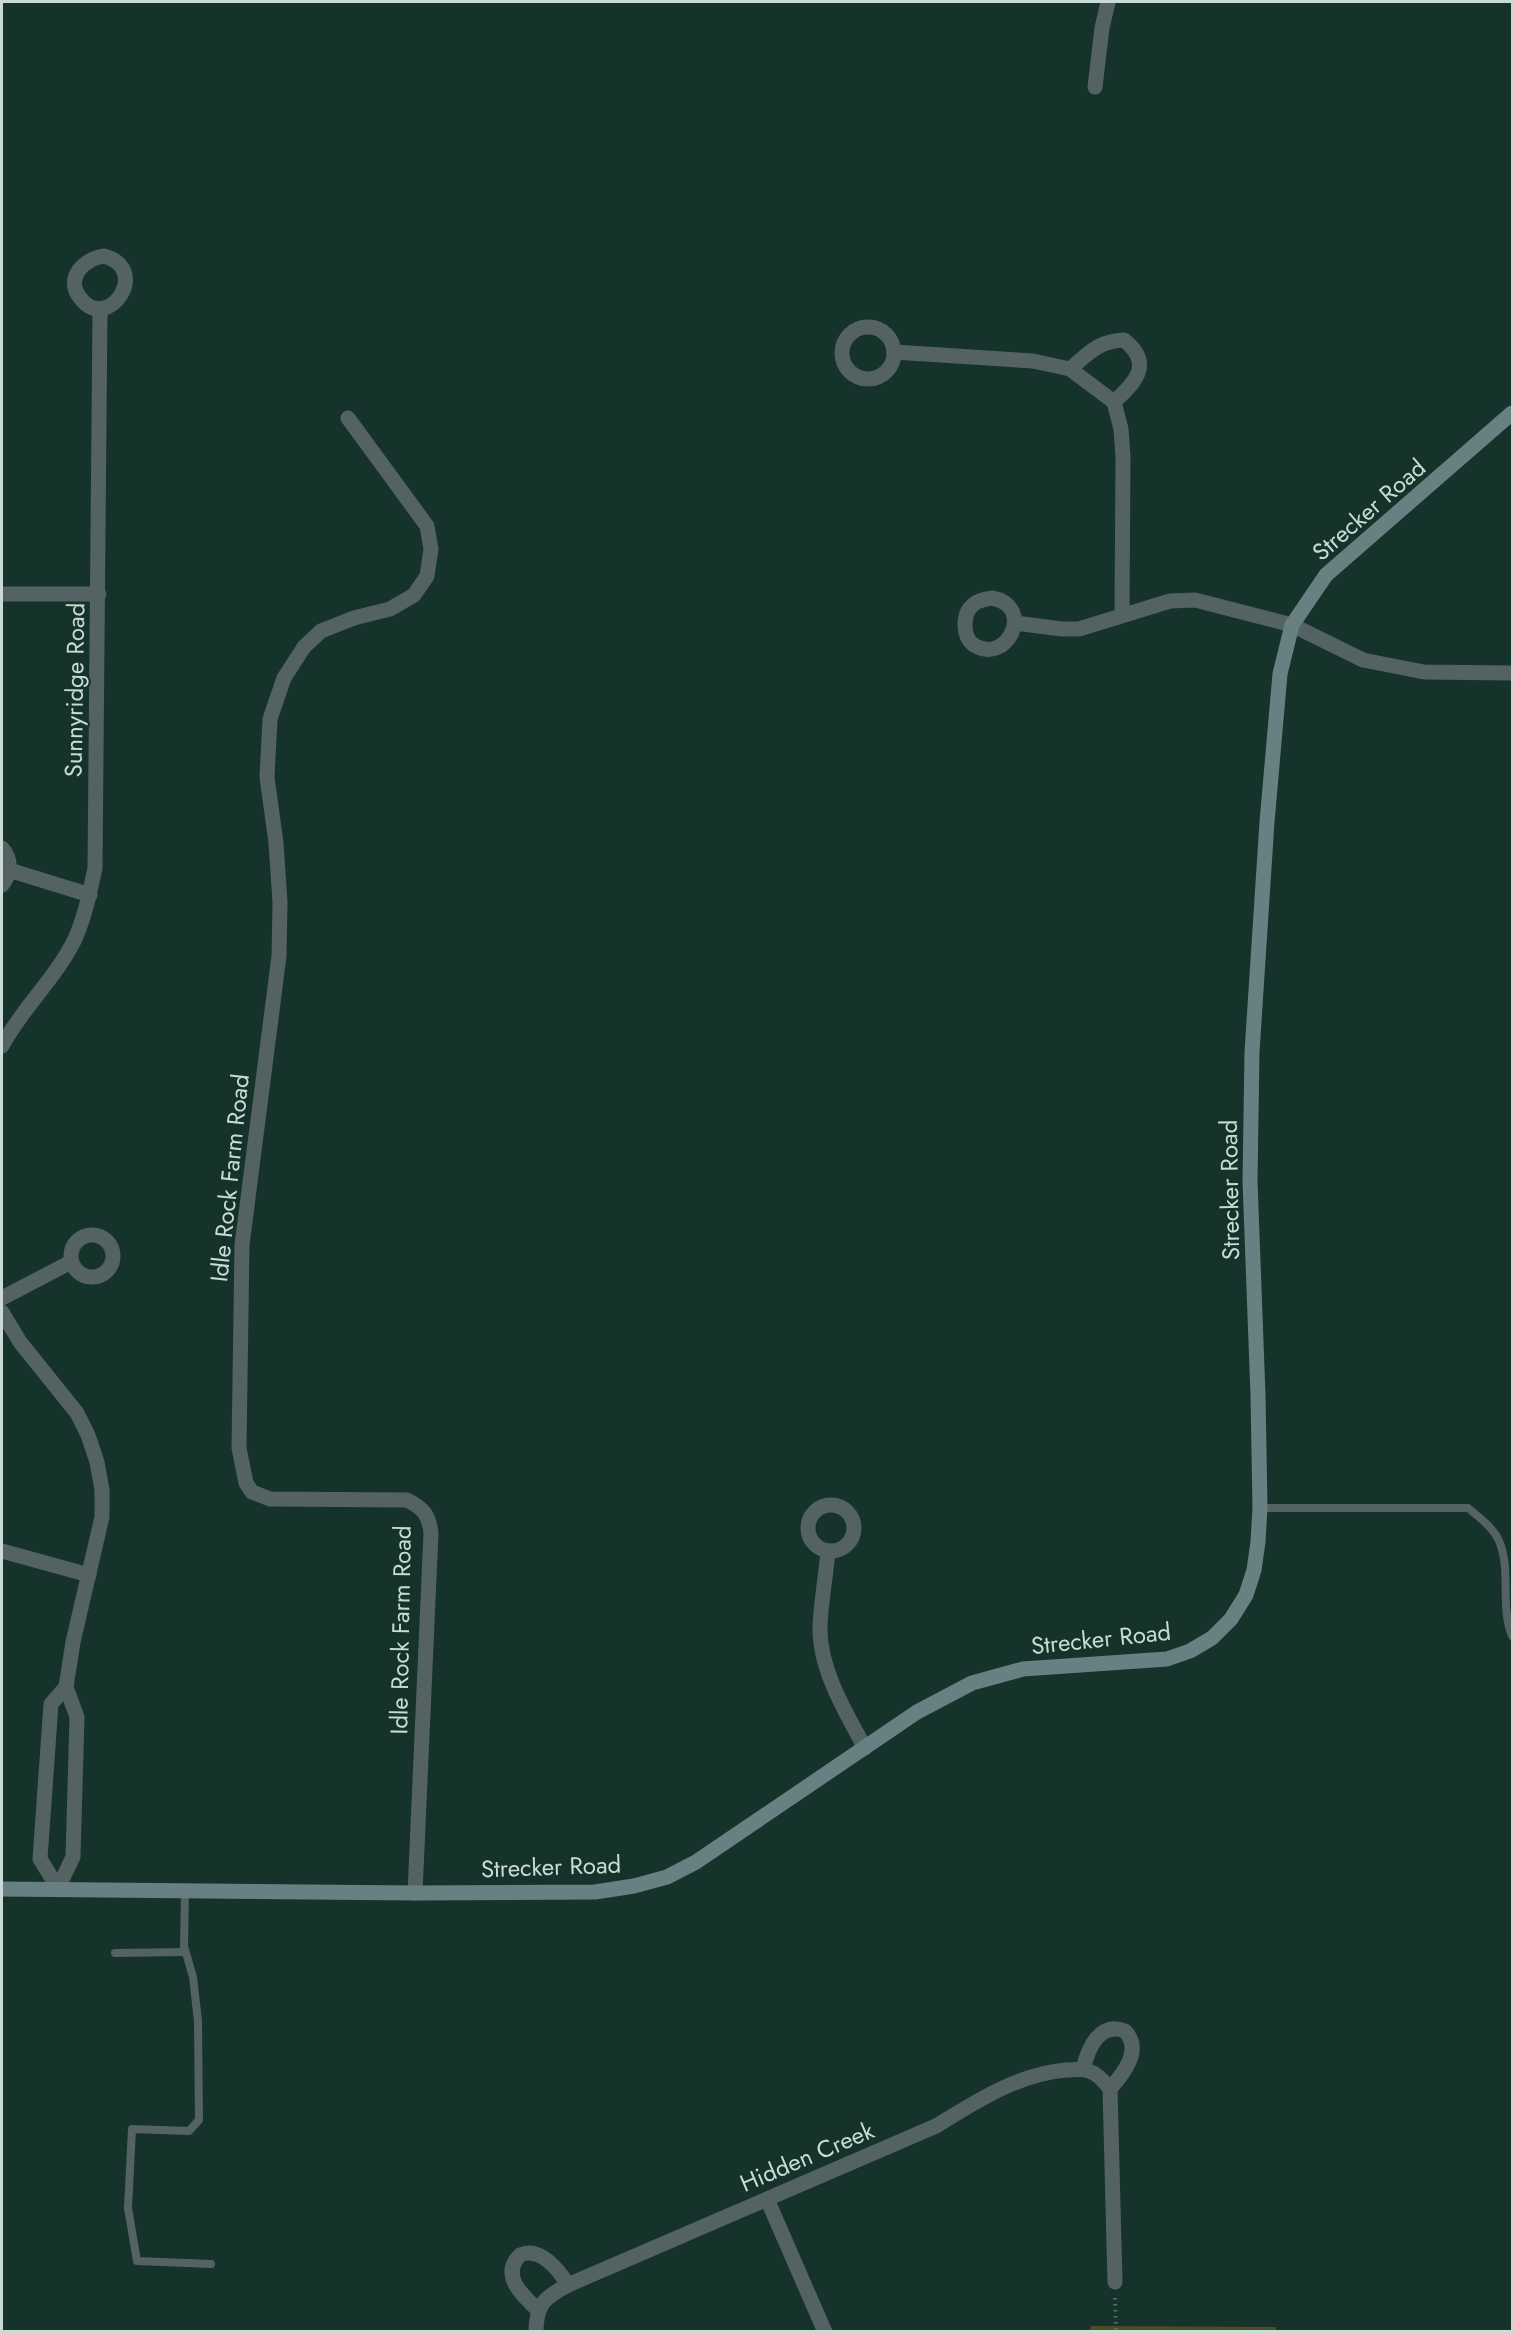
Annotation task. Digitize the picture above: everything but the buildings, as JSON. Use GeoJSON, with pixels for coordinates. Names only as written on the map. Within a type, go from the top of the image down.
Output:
{"type":"FeatureCollection","features":[{"type":"Feature","properties":{"kind":"street"},"geometry":{"type":"LineString","coordinates":[[1095,87],[1102,28],[1108,2]]}},
{"type":"Feature","properties":{"kind":"street","name":"Sunnyridge Road"},"geometry":{"type":"LineString","coordinates":[[2,1046],[13,1024],[57,968],[74,940],[90,895],[95,868],[100,309]]}},
{"type":"Feature","properties":{"kind":"street"},"geometry":{"type":"LineString","coordinates":[[1070,369],[1093,349],[1108,340],[1124,340],[1137,350],[1140,362],[1133,382],[1114,402]]}},
{"type":"Feature","properties":{"kind":"street"},"geometry":{"type":"LineString","coordinates":[[894,352],[1033,361],[1070,369],[1114,402],[1121,429],[1123,457],[1122,614]]}},
{"type":"Feature","properties":{"kind":"street","name":"Strecker Road"},"geometry":{"type":"LineString","coordinates":[[2,1889],[415,1893],[595,1892],[634,1886],[667,1877],[696,1862],[917,1712],[972,1683],[1023,1670],[1167,1659],[1190,1651],[1212,1638],[1231,1619],[1246,1595],[1254,1570],[1260,1508],[1250,1181],[1252,1052],[1268,811],[1280,674],[1292,625],[1326,575],[1512,413]]}},
{"type":"Feature","properties":{"kind":"street","name":"Idle Rock Farm Road"},"geometry":{"type":"LineString","coordinates":[[348,418],[427,526],[431,549],[427,576],[414,596],[390,609],[354,618],[321,631],[304,647],[284,678],[270,719],[267,777],[277,855],[280,902],[279,956],[242,1245],[239,1448],[246,1483],[252,1492],[270,1499],[407,1500],[420,1506],[429,1519],[431,1533],[415,1893]]}},
{"type":"Feature","properties":{"kind":"street"},"geometry":{"type":"LineString","coordinates":[[2,594],[99,594]]}},
{"type":"Feature","properties":{"kind":"street"},"geometry":{"type":"LineString","coordinates":[[1015,623],[1062,629],[1079,628],[1170,601],[1195,600],[1292,625],[1363,660],[1424,672],[1512,673]]}},
{"type":"Feature","properties":{"kind":"street"},"geometry":{"type":"LineString","coordinates":[[2,849],[9,861],[9,870],[2,885]]}},
{"type":"Feature","properties":{"kind":"street"},"geometry":{"type":"LineString","coordinates":[[9,870],[90,895]]}},
{"type":"Feature","properties":{"kind":"street"},"geometry":{"type":"LineString","coordinates":[[2,1298],[71,1262]]}},
{"type":"Feature","properties":{"kind":"street"},"geometry":{"type":"LineString","coordinates":[[2,1312],[20,1342],[77,1413],[88,1435],[97,1462],[102,1490],[102,1517],[66,1688],[77,1717],[73,1857],[58,1888]]}},
{"type":"Feature","properties":{"kind":"street"},"geometry":{"type":"LineString","coordinates":[[2,1542],[2,1552],[89,1575]]}},
{"type":"Feature","properties":{"kind":"street"},"geometry":{"type":"LineString","coordinates":[[828,1551],[820,1627],[824,1656],[834,1686],[865,1748]]}},
{"type":"Feature","properties":{"kind":"street"},"geometry":{"type":"LineString","coordinates":[[58,1888],[40,1858],[51,1704],[66,1688]]}},
{"type":"Feature","properties":{"kind":"street"},"geometry":{"type":"LineString","coordinates":[[1117,2028],[1129,2035],[1132,2046],[1131,2055],[1124,2073],[1105,2083],[1083,2069],[1088,2049],[1102,2032],[1117,2028]]}},
{"type":"Feature","properties":{"kind":"street","name":"Hidden Creek"},"geometry":{"type":"LineString","coordinates":[[538,2310],[549,2294],[936,2126],[991,2093],[1045,2072],[1083,2069]]}},
{"type":"Feature","properties":{"kind":"street"},"geometry":{"type":"LineString","coordinates":[[1105,2083],[1115,2282]]}},
{"type":"Feature","properties":{"kind":"street"},"geometry":{"type":"LineString","coordinates":[[766,2199],[825,2331]]}},
{"type":"Feature","properties":{"kind":"street"},"geometry":{"type":"LineString","coordinates":[[536,2331],[538,2310],[520,2294],[512,2276],[511,2270],[520,2255],[531,2253],[544,2259],[559,2269],[568,2285]]}},
{"type":"Feature","properties":{"kind":"lane"},"geometry":{"type":"LineString","coordinates":[[1260,1508],[1468,1508],[1494,1532],[1500,1544],[1505,1608],[1512,1636]]}},
{"type":"Feature","properties":{"kind":"lane"},"geometry":{"type":"LineString","coordinates":[[185,1891],[185,1952],[193,1977],[198,2021],[199,2120],[189,2131],[132,2129],[128,2208],[137,2261],[211,2264]]}},
{"type":"Feature","properties":{"kind":"lane"},"geometry":{"type":"LineString","coordinates":[[115,1953],[185,1952]]}},
{"type":"Feature","properties":{"kind":"path"},"geometry":{"type":"LineString","coordinates":[[1115,2282],[1116,2331]]}},
{"type":"Feature","properties":{"kind":"shaded area"},"geometry":{"type":"Polygon","coordinates":[[[1091,2326],[1276,2327],[1276,2331],[1089,2331],[1091,2326]]]}}]}
